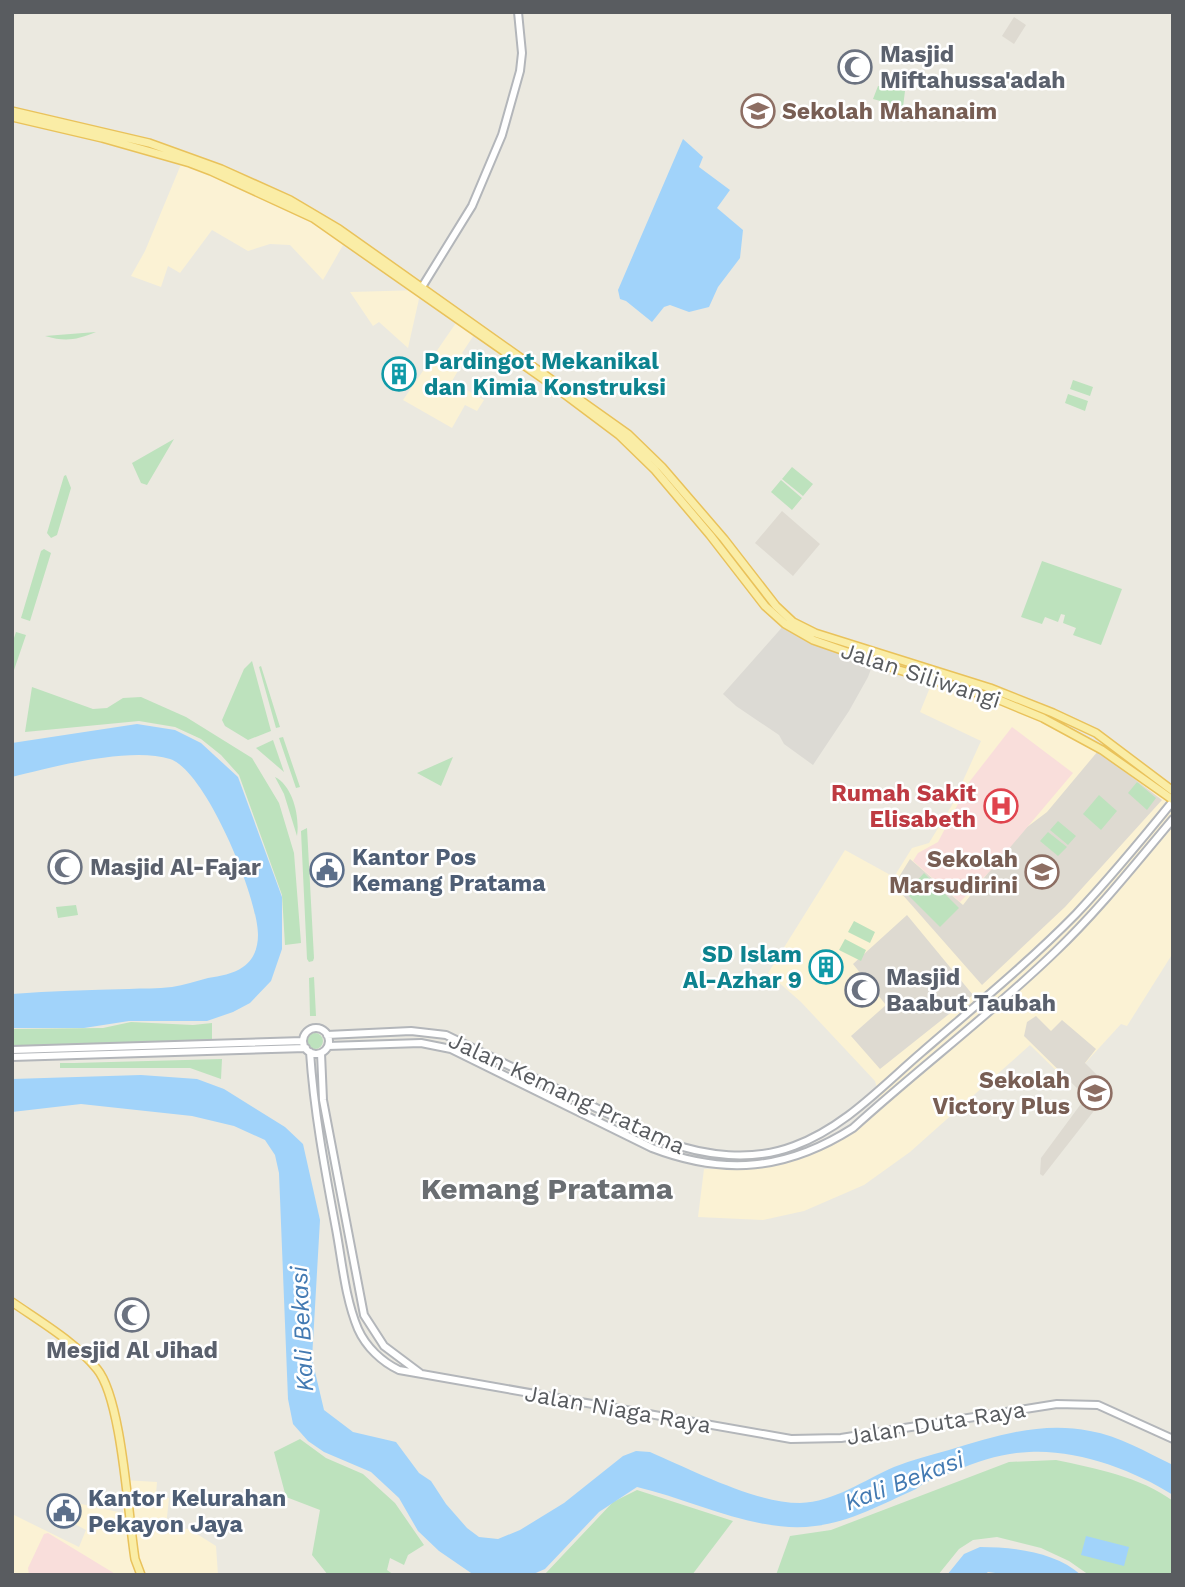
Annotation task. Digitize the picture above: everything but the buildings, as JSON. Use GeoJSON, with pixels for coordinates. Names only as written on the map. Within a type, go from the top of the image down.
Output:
{"type":"FeatureCollection","features":[{"type":"Feature","properties":{"kind":"main road"},"geometry":{"type":"LineString","coordinates":[[12,111],[149,143],[220,169],[290,200],[334,228]]}},
{"type":"Feature","properties":{"kind":"main road"},"geometry":{"type":"LineString","coordinates":[[12,117],[144,149],[211,171],[334,228]]}},
{"type":"Feature","properties":{"kind":"main road","name":"Jalan Siliwangi"},"geometry":{"type":"LineString","coordinates":[[334,228],[619,435],[699,516],[776,606],[793,622],[815,633],[990,688],[1043,708],[1096,733],[1173,790]]}},
{"type":"Feature","properties":{"kind":"main road","name":"Jalan Siliwangi"},"geometry":{"type":"LineString","coordinates":[[713,533],[765,606],[785,624],[813,640],[899,670],[997,698],[1036,715],[1090,742],[1131,768],[1173,800]]}},
{"type":"Feature","properties":{"kind":"main road"},"geometry":{"type":"LineString","coordinates":[[12,1302],[83,1354],[105,1382],[114,1413],[136,1573]]}},
{"type":"Feature","properties":{"kind":"street"},"geometry":{"type":"LineString","coordinates":[[420,290],[472,206],[502,135],[520,71],[522,53],[518,12]]}},
{"type":"Feature","properties":{"kind":"street","name":"Jalan Kemang Pratama"},"geometry":{"type":"LineString","coordinates":[[327,1035],[411,1031],[446,1035],[664,1141],[703,1154],[763,1153],[791,1147],[850,1116],[1021,965],[1077,913],[1173,800]]}},
{"type":"Feature","properties":{"kind":"street"},"geometry":{"type":"LineString","coordinates":[[1166,809],[1173,817]]}},
{"type":"Feature","properties":{"kind":"street","name":"Jalan Kemang Pratama"},"geometry":{"type":"LineString","coordinates":[[328,1046],[421,1043],[451,1049],[673,1156],[720,1166],[760,1165],[784,1161],[811,1151],[853,1128],[1054,953],[1114,890],[1173,817]]}},
{"type":"Feature","properties":{"kind":"street"},"geometry":{"type":"LineString","coordinates":[[1135,845],[1144,854]]}},
{"type":"Feature","properties":{"kind":"street"},"geometry":{"type":"LineString","coordinates":[[1104,881],[1114,890]]}},
{"type":"Feature","properties":{"kind":"street"},"geometry":{"type":"LineString","coordinates":[[1044,944],[1054,953]]}},
{"type":"Feature","properties":{"kind":"street"},"geometry":{"type":"LineString","coordinates":[[1021,965],[1029,975]]}},
{"type":"Feature","properties":{"kind":"street"},"geometry":{"type":"LineString","coordinates":[[12,1050],[306,1047],[321,1053],[328,1046],[327,1035],[323,1030],[315,1028],[306,1033],[306,1047]]}},
{"type":"Feature","properties":{"kind":"street"},"geometry":{"type":"LineString","coordinates":[[12,1058],[306,1047]]}},
{"type":"Feature","properties":{"kind":"street","name":"Jalan Niaga Raya"},"geometry":{"type":"LineString","coordinates":[[306,1047],[313,1101],[348,1295],[358,1328],[372,1350],[386,1364],[410,1373],[762,1434],[814,1440]]}},
{"type":"Feature","properties":{"kind":"street","name":"Jalan Niaga Raya"},"geometry":{"type":"LineString","coordinates":[[321,1053],[323,1100],[364,1315],[384,1346],[422,1375]]}},
{"type":"Feature","properties":{"kind":"street","name":"Jalan Duta Raya"},"geometry":{"type":"LineString","coordinates":[[814,1440],[1057,1404],[1098,1405],[1173,1439]]}},
{"type":"Feature","properties":{"kind":"shaded area"},"geometry":{"type":"Polygon","coordinates":[[[1014,17],[1026,25],[1014,44],[1002,36],[1014,17]]]}},
{"type":"Feature","properties":{"kind":"shaded area"},"geometry":{"type":"Polygon","coordinates":[[[182,162],[270,197],[346,240],[323,280],[290,245],[270,244],[248,251],[212,230],[180,273],[168,266],[161,287],[131,276],[145,251],[182,162]]]}},
{"type":"Feature","properties":{"kind":"shaded area"},"geometry":{"type":"Polygon","coordinates":[[[421,290],[408,348],[379,322],[373,326],[350,292],[421,290]]]}},
{"type":"Feature","properties":{"kind":"shaded area"},"geometry":{"type":"Polygon","coordinates":[[[458,320],[476,332],[462,353],[466,357],[452,381],[484,400],[477,411],[465,405],[452,428],[403,400],[458,320]]]}},
{"type":"Feature","properties":{"kind":"shaded area"},"geometry":{"type":"Polygon","coordinates":[[[782,511],[820,544],[793,576],[755,543],[782,511]]]}},
{"type":"Feature","properties":{"kind":"shaded area"},"geometry":{"type":"Polygon","coordinates":[[[785,624],[813,640],[874,661],[849,711],[813,765],[784,744],[779,735],[723,694],[785,624]]]}},
{"type":"Feature","properties":{"kind":"shaded area"},"geometry":{"type":"Polygon","coordinates":[[[933,680],[997,699],[1072,732],[1173,800],[1173,953],[1127,1026],[1121,1024],[1068,1082],[1030,1045],[910,1152],[864,1185],[804,1211],[763,1220],[698,1217],[704,1169],[781,1165],[820,1150],[855,1130],[882,1107],[875,1081],[801,1002],[768,973],[845,850],[894,877],[912,848],[929,843],[952,805],[981,741],[920,712],[933,680]]]}},
{"type":"Feature","properties":{"kind":"shaded area","name":"Rumah Sakit Elisabeth"},"geometry":{"type":"Polygon","coordinates":[[[1012,727],[1073,773],[991,870],[960,902],[913,861],[918,853],[938,842],[970,781],[1012,727]]]}},
{"type":"Feature","properties":{"kind":"shaded area","name":"Sekolah Marsudirini"},"geometry":{"type":"Polygon","coordinates":[[[1098,751],[1162,800],[1065,907],[982,985],[894,885],[910,859],[963,905],[1018,834],[1047,812],[1098,751]]]}},
{"type":"Feature","properties":{"kind":"shaded area"},"geometry":{"type":"Polygon","coordinates":[[[907,915],[973,995],[880,1069],[851,1036],[886,1005],[853,964],[907,915]]]}},
{"type":"Feature","properties":{"kind":"shaded area","name":"Sekolah Victory Plus"},"geometry":{"type":"Polygon","coordinates":[[[1036,1016],[1051,1031],[1062,1020],[1096,1049],[1085,1063],[1111,1089],[1043,1176],[1040,1174],[1041,1158],[1086,1097],[1024,1036],[1027,1022],[1036,1016]]]}},
{"type":"Feature","properties":{"kind":"shaded area"},"geometry":{"type":"Polygon","coordinates":[[[124,1480],[157,1482],[156,1494],[169,1498],[166,1527],[189,1529],[216,1546],[218,1575],[12,1575],[12,1514],[79,1547],[86,1530],[54,1513],[58,1499],[123,1513],[124,1480]]]}},
{"type":"Feature","properties":{"kind":"shaded area"},"geometry":{"type":"Polygon","coordinates":[[[48,1533],[117,1575],[29,1575],[28,1568],[44,1534],[48,1533]]]}},
{"type":"Feature","properties":{"kind":"green space"},"geometry":{"type":"Polygon","coordinates":[[[878,86],[905,91],[903,107],[873,99],[878,86]]]}},
{"type":"Feature","properties":{"kind":"green space"},"geometry":{"type":"Polygon","coordinates":[[[96,332],[71,339],[45,336],[96,332]]]}},
{"type":"Feature","properties":{"kind":"green space"},"geometry":{"type":"Polygon","coordinates":[[[1073,380],[1093,387],[1090,396],[1070,389],[1073,380]]]}},
{"type":"Feature","properties":{"kind":"green space"},"geometry":{"type":"Polygon","coordinates":[[[1068,394],[1088,401],[1085,411],[1065,403],[1068,394]]]}},
{"type":"Feature","properties":{"kind":"green space"},"geometry":{"type":"Polygon","coordinates":[[[174,439],[147,485],[141,483],[132,463],[174,439]]]}},
{"type":"Feature","properties":{"kind":"green space"},"geometry":{"type":"Polygon","coordinates":[[[792,467],[813,484],[803,496],[782,479],[792,467]]]}},
{"type":"Feature","properties":{"kind":"green space"},"geometry":{"type":"Polygon","coordinates":[[[66,475],[71,488],[57,535],[51,538],[47,533],[66,475]]]}},
{"type":"Feature","properties":{"kind":"green space"},"geometry":{"type":"Polygon","coordinates":[[[781,480],[802,498],[792,510],[771,492],[781,480]]]}},
{"type":"Feature","properties":{"kind":"green space"},"geometry":{"type":"Polygon","coordinates":[[[44,549],[51,553],[30,621],[21,618],[41,551],[44,549]]]}},
{"type":"Feature","properties":{"kind":"green space"},"geometry":{"type":"Polygon","coordinates":[[[1042,561],[1122,589],[1101,645],[1073,635],[1076,628],[1063,623],[1065,615],[1061,614],[1058,622],[1045,617],[1042,624],[1021,617],[1042,561]]]}},
{"type":"Feature","properties":{"kind":"green space"},"geometry":{"type":"Polygon","coordinates":[[[16,632],[26,635],[12,670],[12,644],[16,632]]]}},
{"type":"Feature","properties":{"kind":"green space"},"geometry":{"type":"Polygon","coordinates":[[[252,661],[271,731],[248,740],[225,726],[222,720],[244,669],[252,661]]]}},
{"type":"Feature","properties":{"kind":"green space"},"geometry":{"type":"Polygon","coordinates":[[[261,666],[280,727],[276,728],[259,667],[261,666]]]}},
{"type":"Feature","properties":{"kind":"green space"},"geometry":{"type":"Polygon","coordinates":[[[32,687],[93,709],[107,708],[123,698],[141,697],[186,717],[252,758],[279,803],[294,853],[301,943],[285,945],[282,895],[239,775],[221,755],[201,739],[175,727],[139,721],[25,732],[32,687]]]}},
{"type":"Feature","properties":{"kind":"green space"},"geometry":{"type":"Polygon","coordinates":[[[283,737],[300,787],[296,788],[279,738],[283,737]]]}},
{"type":"Feature","properties":{"kind":"green space"},"geometry":{"type":"Polygon","coordinates":[[[273,740],[284,772],[256,748],[273,740]]]}},
{"type":"Feature","properties":{"kind":"green space"},"geometry":{"type":"Polygon","coordinates":[[[453,757],[441,786],[417,773],[453,757]]]}},
{"type":"Feature","properties":{"kind":"green space"},"geometry":{"type":"Polygon","coordinates":[[[275,777],[286,787],[294,803],[297,836],[284,794],[275,777]]]}},
{"type":"Feature","properties":{"kind":"green space"},"geometry":{"type":"Polygon","coordinates":[[[1137,782],[1156,798],[1147,810],[1128,793],[1137,782]]]}},
{"type":"Feature","properties":{"kind":"green space"},"geometry":{"type":"Polygon","coordinates":[[[1099,795],[1117,811],[1101,830],[1083,814],[1099,795]]]}},
{"type":"Feature","properties":{"kind":"green space"},"geometry":{"type":"Polygon","coordinates":[[[1058,821],[1076,836],[1068,845],[1050,830],[1058,821]]]}},
{"type":"Feature","properties":{"kind":"green space"},"geometry":{"type":"Polygon","coordinates":[[[307,828],[314,958],[309,962],[301,831],[307,828]]]}},
{"type":"Feature","properties":{"kind":"green space"},"geometry":{"type":"Polygon","coordinates":[[[1048,832],[1067,847],[1058,856],[1040,841],[1048,832]]]}},
{"type":"Feature","properties":{"kind":"green space"},"geometry":{"type":"Polygon","coordinates":[[[924,873],[959,908],[940,927],[906,893],[924,873]]]}},
{"type":"Feature","properties":{"kind":"green space"},"geometry":{"type":"Polygon","coordinates":[[[76,905],[78,915],[58,918],[56,907],[76,905]]]}},
{"type":"Feature","properties":{"kind":"green space"},"geometry":{"type":"Polygon","coordinates":[[[854,921],[875,932],[870,943],[848,932],[854,921]]]}},
{"type":"Feature","properties":{"kind":"green space"},"geometry":{"type":"Polygon","coordinates":[[[845,939],[866,950],[861,961],[839,950],[845,939]]]}},
{"type":"Feature","properties":{"kind":"green space"},"geometry":{"type":"Polygon","coordinates":[[[314,977],[316,1016],[310,1016],[309,978],[314,977]]]}},
{"type":"Feature","properties":{"kind":"green space"},"geometry":{"type":"Polygon","coordinates":[[[131,1022],[193,1025],[212,1023],[212,1041],[12,1047],[12,1029],[103,1028],[131,1022]]]}},
{"type":"Feature","properties":{"kind":"green space"},"geometry":{"type":"Polygon","coordinates":[[[312,1033],[318,1033],[323,1041],[321,1047],[312,1049],[307,1044],[307,1038],[312,1033]]]}},
{"type":"Feature","properties":{"kind":"green space"},"geometry":{"type":"Polygon","coordinates":[[[222,1059],[221,1079],[190,1068],[60,1068],[60,1063],[222,1059]]]}},
{"type":"Feature","properties":{"kind":"green space"},"geometry":{"type":"Polygon","coordinates":[[[300,1439],[326,1458],[363,1474],[395,1503],[424,1545],[408,1555],[404,1565],[390,1558],[387,1570],[394,1575],[328,1575],[312,1555],[320,1510],[286,1497],[274,1452],[300,1439]]]}},
{"type":"Feature","properties":{"kind":"green space"},"geometry":{"type":"Polygon","coordinates":[[[1056,1460],[1132,1480],[1173,1501],[1173,1575],[1089,1575],[1069,1561],[1041,1548],[997,1537],[973,1540],[959,1549],[938,1575],[776,1575],[790,1536],[831,1530],[1009,1462],[1056,1460]]]}},
{"type":"Feature","properties":{"kind":"green space"},"geometry":{"type":"Polygon","coordinates":[[[637,1490],[733,1521],[692,1575],[545,1574],[613,1502],[637,1490]]]}},
{"type":"Feature","properties":{"kind":"water"},"geometry":{"type":"Polygon","coordinates":[[[683,139],[703,157],[699,167],[730,190],[717,208],[743,230],[740,258],[718,287],[709,307],[689,312],[670,305],[664,307],[652,322],[620,299],[618,290],[683,139]]]}},
{"type":"Feature","properties":{"kind":"water"},"geometry":{"type":"Polygon","coordinates":[[[137,724],[175,730],[201,743],[238,777],[282,897],[282,949],[271,981],[250,1003],[207,1021],[129,1021],[84,1028],[12,1028],[12,994],[172,987],[235,971],[247,964],[255,953],[258,935],[256,917],[240,866],[214,810],[184,768],[170,759],[154,756],[113,756],[12,777],[12,743],[137,724]]]}},
{"type":"Feature","properties":{"kind":"water","name":"Kali Bekasi"},"geometry":{"type":"Polygon","coordinates":[[[141,1075],[197,1079],[224,1089],[285,1127],[303,1144],[320,1220],[312,1359],[324,1410],[353,1432],[396,1442],[419,1473],[431,1481],[446,1504],[467,1528],[479,1537],[498,1539],[520,1530],[564,1503],[623,1456],[636,1451],[650,1452],[744,1492],[782,1502],[800,1503],[825,1499],[901,1464],[984,1440],[1018,1431],[1072,1428],[1111,1437],[1173,1465],[1173,1495],[1141,1477],[1104,1463],[1047,1452],[1010,1454],[982,1461],[930,1481],[854,1516],[815,1526],[793,1527],[748,1521],[637,1487],[599,1512],[545,1569],[531,1575],[474,1575],[439,1551],[418,1531],[399,1498],[371,1472],[324,1452],[308,1441],[293,1424],[288,1399],[279,1173],[275,1155],[265,1140],[234,1126],[192,1116],[81,1104],[12,1112],[12,1079],[141,1075]]]}},
{"type":"Feature","properties":{"kind":"water"},"geometry":{"type":"Polygon","coordinates":[[[1086,1536],[1129,1547],[1124,1566],[1081,1555],[1086,1536]]]}},
{"type":"Feature","properties":{"kind":"water"},"geometry":{"type":"Polygon","coordinates":[[[980,1547],[1034,1552],[1059,1561],[1081,1575],[1010,1575],[988,1572],[984,1575],[947,1575],[964,1554],[980,1547]]]}},
{"type":"Feature","properties":{"kind":"place","name":"Masjid Miftahussa'adah"},"geometry":{"type":"Point","coordinates":[855,67]}},
{"type":"Feature","properties":{"kind":"place","name":"Sekolah Mahanaim"},"geometry":{"type":"Point","coordinates":[758,111]}},
{"type":"Feature","properties":{"kind":"place","name":"Pardingot Mekanikal dan Kimia Konstruksi"},"geometry":{"type":"Point","coordinates":[399,374]}},
{"type":"Feature","properties":{"kind":"place","name":"Rumah Sakit Elisabeth"},"geometry":{"type":"Point","coordinates":[1001,806]}},
{"type":"Feature","properties":{"kind":"place","name":"Masjid Al-Fajar"},"geometry":{"type":"Point","coordinates":[65,867]}},
{"type":"Feature","properties":{"kind":"place","name":"Kantor Pos Kemang Pratama"},"geometry":{"type":"Point","coordinates":[327,870]}},
{"type":"Feature","properties":{"kind":"place","name":"Sekolah Marsudirini"},"geometry":{"type":"Point","coordinates":[1042,872]}},
{"type":"Feature","properties":{"kind":"place","name":"SD Islam Al-Azhar 9"},"geometry":{"type":"Point","coordinates":[826,967]}},
{"type":"Feature","properties":{"kind":"place","name":"Masjid Baabut Taubah"},"geometry":{"type":"Point","coordinates":[862,990]}},
{"type":"Feature","properties":{"kind":"place","name":"Sekolah Victory Plus"},"geometry":{"type":"Point","coordinates":[1095,1093]}},
{"type":"Feature","properties":{"kind":"place","name":"Mesjid Al Jihad"},"geometry":{"type":"Point","coordinates":[132,1315]}},
{"type":"Feature","properties":{"kind":"place","name":"Kantor Kelurahan Pekayon Jaya"},"geometry":{"type":"Point","coordinates":[64,1511]}},
{"type":"Feature","properties":{"kind":"district","name":"Kemang Pratama"},"geometry":{"type":"Point","coordinates":[547,1189]}}]}
